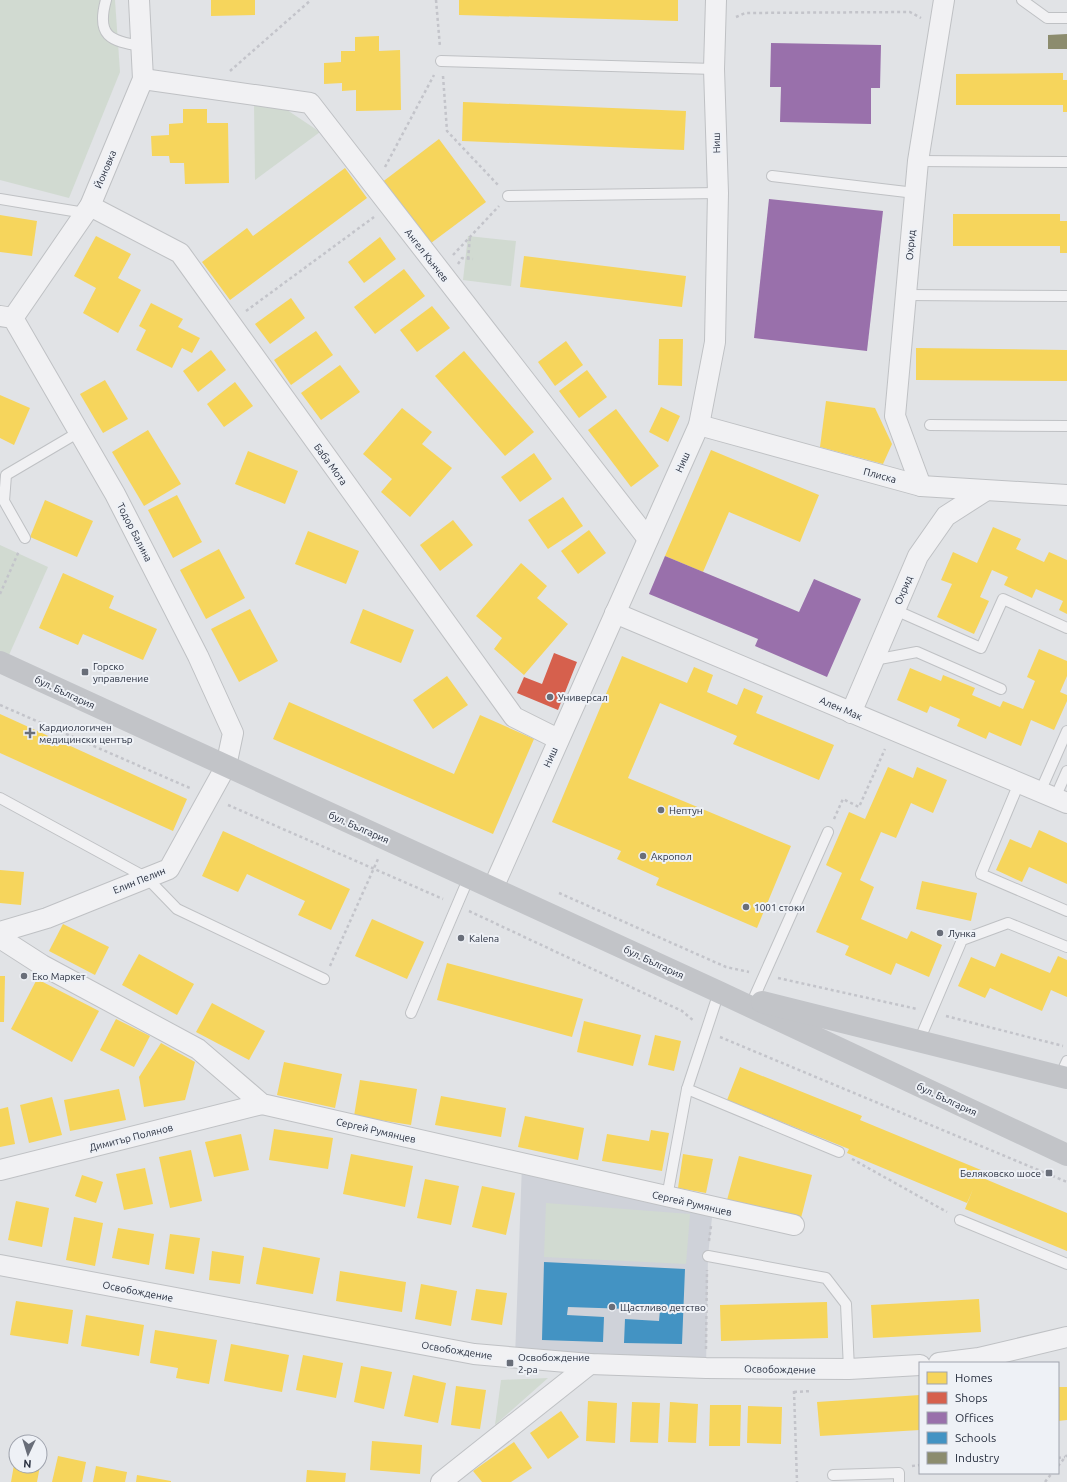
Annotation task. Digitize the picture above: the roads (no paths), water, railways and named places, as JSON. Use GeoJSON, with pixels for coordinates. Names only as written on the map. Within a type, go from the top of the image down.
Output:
{"type":"FeatureCollection","features":[{"type":"Feature","properties":{"kind":"main road","name":"бул. България"},"geometry":{"type":"LineString","coordinates":[[0,662],[719,992],[1067,1155]]}},
{"type":"Feature","properties":{"kind":"main road","name":"бул. България"},"geometry":{"type":"LineString","coordinates":[[719,992],[919,1041],[1065,1071]]}},
{"type":"Feature","properties":{"kind":"street","name":"Йоновка"},"geometry":{"type":"LineString","coordinates":[[6,317],[87,210],[143,79],[139,0]]}},
{"type":"Feature","properties":{"kind":"street","name":"Ниш"},"geometry":{"type":"LineString","coordinates":[[492,888],[699,425],[715,342],[718,193],[714,69],[716,0]]}},
{"type":"Feature","properties":{"kind":"street","name":"Охрид"},"geometry":{"type":"LineString","coordinates":[[922,486],[895,416],[918,161],[944,0]]}},
{"type":"Feature","properties":{"kind":"street","name":"Ангел Кънчев"},"geometry":{"type":"LineString","coordinates":[[143,79],[310,103],[438,271],[648,539]]}},
{"type":"Feature","properties":{"kind":"street","name":"Баба Мота"},"geometry":{"type":"LineString","coordinates":[[87,210],[180,253],[514,718],[558,739]]}},
{"type":"Feature","properties":{"kind":"street","name":"Тодор Балина"},"geometry":{"type":"LineString","coordinates":[[6,317],[79,432],[115,494],[226,716],[233,734],[226,766]]}},
{"type":"Feature","properties":{"kind":"street","name":"Плиска"},"geometry":{"type":"LineString","coordinates":[[699,425],[922,486],[1067,495]]}},
{"type":"Feature","properties":{"kind":"street","name":"Охрид"},"geometry":{"type":"LineString","coordinates":[[851,712],[918,556],[946,516],[985,491]]}},
{"type":"Feature","properties":{"kind":"street","name":"Ален Мак"},"geometry":{"type":"LineString","coordinates":[[615,613],[1054,798]]}},
{"type":"Feature","properties":{"kind":"street","name":"Елин Пелин"},"geometry":{"type":"LineString","coordinates":[[0,932],[47,918],[169,869],[226,766]]}},
{"type":"Feature","properties":{"kind":"street","name":"Сергей Румянцев"},"geometry":{"type":"LineString","coordinates":[[0,938],[42,966],[198,1049],[262,1104],[713,1208],[794,1225]]}},
{"type":"Feature","properties":{"kind":"street","name":"Димитър Полянов"},"geometry":{"type":"LineString","coordinates":[[0,1170],[262,1104]]}},
{"type":"Feature","properties":{"kind":"street","name":"Освобождение"},"geometry":{"type":"LineString","coordinates":[[0,1266],[474,1354],[590,1364],[793,1370],[919,1365]]}},
{"type":"Feature","properties":{"kind":"street"},"geometry":{"type":"LineString","coordinates":[[947,1362],[979,1358],[1067,1337]]}},
{"type":"Feature","properties":{"kind":"street"},"geometry":{"type":"LineString","coordinates":[[441,1482],[590,1364]]}},
{"type":"Feature","properties":{"kind":"lane"},"geometry":{"type":"LineString","coordinates":[[106,0],[102,18],[104,27],[110,38],[118,42],[141,46]]}},
{"type":"Feature","properties":{"kind":"lane"},"geometry":{"type":"LineString","coordinates":[[1022,0],[1047,18],[1067,18]]}},
{"type":"Feature","properties":{"kind":"lane"},"geometry":{"type":"LineString","coordinates":[[441,61],[714,69]]}},
{"type":"Feature","properties":{"kind":"lane"},"geometry":{"type":"LineString","coordinates":[[918,161],[1067,162]]}},
{"type":"Feature","properties":{"kind":"lane"},"geometry":{"type":"LineString","coordinates":[[772,176],[915,193]]}},
{"type":"Feature","properties":{"kind":"lane"},"geometry":{"type":"LineString","coordinates":[[508,196],[718,193]]}},
{"type":"Feature","properties":{"kind":"lane"},"geometry":{"type":"LineString","coordinates":[[0,199],[87,210]]}},
{"type":"Feature","properties":{"kind":"lane"},"geometry":{"type":"LineString","coordinates":[[906,295],[1067,296]]}},
{"type":"Feature","properties":{"kind":"lane"},"geometry":{"type":"LineString","coordinates":[[930,425],[1067,426]]}},
{"type":"Feature","properties":{"kind":"lane"},"geometry":{"type":"LineString","coordinates":[[25,538],[4,501],[6,475],[79,432]]}},
{"type":"Feature","properties":{"kind":"lane"},"geometry":{"type":"LineString","coordinates":[[895,610],[981,648],[1003,599],[1067,628]]}},
{"type":"Feature","properties":{"kind":"lane"},"geometry":{"type":"LineString","coordinates":[[874,660],[917,652],[1001,689]]}},
{"type":"Feature","properties":{"kind":"lane"},"geometry":{"type":"LineString","coordinates":[[1054,798],[1067,731]]}},
{"type":"Feature","properties":{"kind":"lane"},"geometry":{"type":"LineString","coordinates":[[1054,798],[1067,771]]}},
{"type":"Feature","properties":{"kind":"lane"},"geometry":{"type":"LineString","coordinates":[[1019,783],[981,874],[1067,911]]}},
{"type":"Feature","properties":{"kind":"lane"},"geometry":{"type":"LineString","coordinates":[[0,798],[147,878],[177,909],[324,979]]}},
{"type":"Feature","properties":{"kind":"lane"},"geometry":{"type":"LineString","coordinates":[[753,1000],[828,832]]}},
{"type":"Feature","properties":{"kind":"lane"},"geometry":{"type":"LineString","coordinates":[[411,1013],[469,877]]}},
{"type":"Feature","properties":{"kind":"lane"},"geometry":{"type":"LineString","coordinates":[[919,1041],[962,940],[1008,923],[1067,947]]}},
{"type":"Feature","properties":{"kind":"lane"},"geometry":{"type":"LineString","coordinates":[[667,1197],[687,1089],[719,992]]}},
{"type":"Feature","properties":{"kind":"lane"},"geometry":{"type":"LineString","coordinates":[[687,1089],[839,1152]]}},
{"type":"Feature","properties":{"kind":"lane"},"geometry":{"type":"LineString","coordinates":[[960,1220],[1067,1264]]}},
{"type":"Feature","properties":{"kind":"lane"},"geometry":{"type":"LineString","coordinates":[[708,1256],[826,1278],[846,1304],[849,1369]]}},
{"type":"Feature","properties":{"kind":"lane"},"geometry":{"type":"LineString","coordinates":[[833,1475],[899,1473],[899,1482]]}},
{"type":"Feature","properties":{"kind":"place","name":"Горско управление"},"geometry":{"type":"Point","coordinates":[85,672]}},
{"type":"Feature","properties":{"kind":"place","name":"Универсал"},"geometry":{"type":"Point","coordinates":[550,697]}},
{"type":"Feature","properties":{"kind":"place","name":"Кардиологичен медицински център"},"geometry":{"type":"Point","coordinates":[30,733]}},
{"type":"Feature","properties":{"kind":"place","name":"Нептун"},"geometry":{"type":"Point","coordinates":[661,810]}},
{"type":"Feature","properties":{"kind":"place","name":"Акропол"},"geometry":{"type":"Point","coordinates":[643,856]}},
{"type":"Feature","properties":{"kind":"place","name":"1001 стоки"},"geometry":{"type":"Point","coordinates":[746,907]}},
{"type":"Feature","properties":{"kind":"place","name":"Лунка"},"geometry":{"type":"Point","coordinates":[940,933]}},
{"type":"Feature","properties":{"kind":"place","name":"Kalena"},"geometry":{"type":"Point","coordinates":[461,938]}},
{"type":"Feature","properties":{"kind":"place","name":"Еко Маркет"},"geometry":{"type":"Point","coordinates":[24,976]}},
{"type":"Feature","properties":{"kind":"place","name":"Беляковско шосе"},"geometry":{"type":"Point","coordinates":[1049,1173]}},
{"type":"Feature","properties":{"kind":"place","name":"Щастливо детство"},"geometry":{"type":"Point","coordinates":[612,1307]}},
{"type":"Feature","properties":{"kind":"place","name":"Освобождение 2-ра"},"geometry":{"type":"Point","coordinates":[510,1363]}}]}
